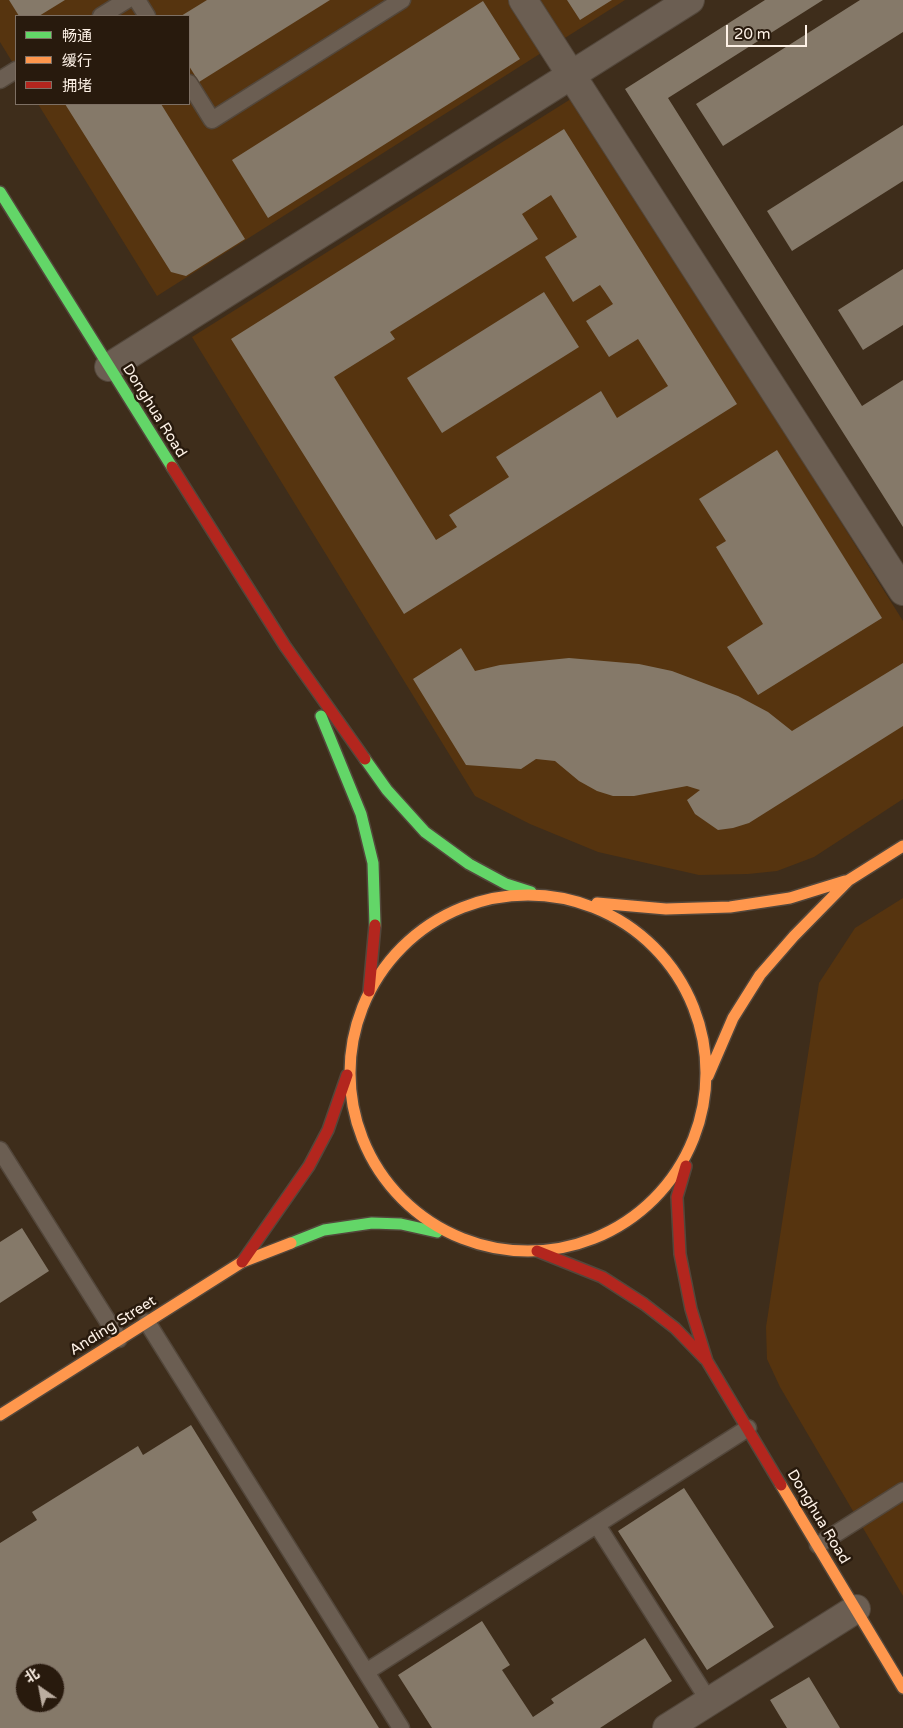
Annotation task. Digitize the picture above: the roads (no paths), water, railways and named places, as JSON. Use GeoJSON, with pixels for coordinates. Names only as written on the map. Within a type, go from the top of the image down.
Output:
{"type":"FeatureCollection","features":[{"type":"Feature","properties":{"kind":"street"},"geometry":{"type":"LineString","coordinates":[[523,0],[903,591]]}},
{"type":"Feature","properties":{"kind":"street"},"geometry":{"type":"LineString","coordinates":[[108,368],[690,0]]}},
{"type":"Feature","properties":{"kind":"street","name":"Donghua Road"},"geometry":{"type":"LineString","coordinates":[[0,192],[108,368],[285,646]]}},
{"type":"Feature","properties":{"kind":"street"},"geometry":{"type":"LineString","coordinates":[[285,646],[387,790],[425,832],[469,864],[506,884],[572,901],[666,909],[730,907],[790,898],[849,880]]}},
{"type":"Feature","properties":{"kind":"street"},"geometry":{"type":"LineString","coordinates":[[285,646],[324,720],[361,814],[373,863],[375,925],[369,993]]}},
{"type":"Feature","properties":{"kind":"street"},"geometry":{"type":"LineString","coordinates":[[707,1080],[733,1018],[760,975],[794,936],[849,880],[903,846]]}},
{"type":"Feature","properties":{"kind":"street"},"geometry":{"type":"LineString","coordinates":[[547,896],[497,898],[472,904],[447,915],[423,930],[402,948],[384,970],[369,993],[358,1019],[352,1046],[350,1066],[352,1101],[358,1129],[369,1154],[384,1179],[403,1201],[426,1220],[451,1234],[478,1245],[508,1250],[537,1251],[566,1247],[594,1239],[620,1226],[644,1208],[665,1188],[681,1164],[694,1137]]}},
{"type":"Feature","properties":{"kind":"street"},"geometry":{"type":"LineString","coordinates":[[572,901],[618,919],[645,939],[674,970],[688,995],[699,1022],[705,1051],[707,1080],[703,1109],[677,1197],[680,1254],[691,1309],[708,1361]]}},
{"type":"Feature","properties":{"kind":"street"},"geometry":{"type":"LineString","coordinates":[[242,1262],[309,1166],[328,1130],[350,1066]]}},
{"type":"Feature","properties":{"kind":"street"},"geometry":{"type":"LineString","coordinates":[[242,1262],[324,1230],[362,1224],[400,1224],[451,1234]]}},
{"type":"Feature","properties":{"kind":"street"},"geometry":{"type":"LineString","coordinates":[[537,1251],[602,1277],[644,1304],[675,1328],[708,1361]]}},
{"type":"Feature","properties":{"kind":"street","name":"Anding Street"},"geometry":{"type":"LineString","coordinates":[[0,1415],[242,1262]]}},
{"type":"Feature","properties":{"kind":"street","name":"Donghua Road"},"geometry":{"type":"LineString","coordinates":[[708,1361],[903,1688]]}},
{"type":"Feature","properties":{"kind":"street"},"geometry":{"type":"LineString","coordinates":[[667,1728],[856,1609]]}},
{"type":"Feature","properties":{"kind":"lane"},"geometry":{"type":"LineString","coordinates":[[103,15],[127,0]]}},
{"type":"Feature","properties":{"kind":"lane"},"geometry":{"type":"LineString","coordinates":[[136,0],[146,15]]}},
{"type":"Feature","properties":{"kind":"lane"},"geometry":{"type":"LineString","coordinates":[[190,84],[212,120],[402,0]]}},
{"type":"Feature","properties":{"kind":"lane"},"geometry":{"type":"LineString","coordinates":[[0,80],[15,71]]}},
{"type":"Feature","properties":{"kind":"lane"},"geometry":{"type":"LineString","coordinates":[[0,1150],[119,1339]]}},
{"type":"Feature","properties":{"kind":"lane"},"geometry":{"type":"LineString","coordinates":[[147,1322],[401,1728]]}},
{"type":"Feature","properties":{"kind":"lane"},"geometry":{"type":"LineString","coordinates":[[366,1672],[748,1428]]}},
{"type":"Feature","properties":{"kind":"lane"},"geometry":{"type":"LineString","coordinates":[[818,1545],[903,1491]]}},
{"type":"Feature","properties":{"kind":"lane"},"geometry":{"type":"LineString","coordinates":[[597,1525],[709,1701]]}}]}
